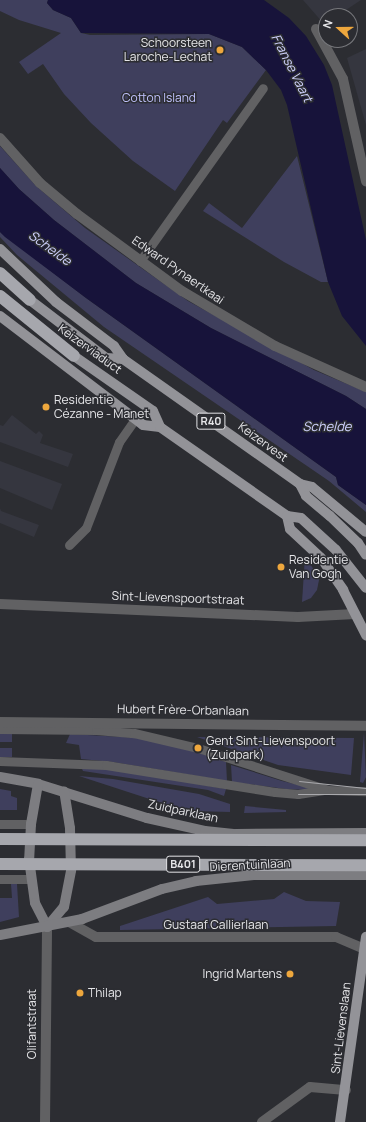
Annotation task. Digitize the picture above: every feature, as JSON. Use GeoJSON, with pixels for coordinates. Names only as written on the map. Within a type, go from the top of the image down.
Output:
{"type":"FeatureCollection","features":[{"type":"Feature","properties":{"kind":"highway","name":"R40"},"geometry":{"type":"LineString","coordinates":[[0,273],[30,300]]}},
{"type":"Feature","properties":{"kind":"highway","name":"Keizerviaduct"},"geometry":{"type":"LineString","coordinates":[[0,296],[74,356]]}},
{"type":"Feature","properties":{"kind":"highway","name":"B401"},"geometry":{"type":"LineString","coordinates":[[0,839],[366,840]]}},
{"type":"Feature","properties":{"kind":"highway","name":"B401"},"geometry":{"type":"LineString","coordinates":[[0,864],[366,865]]}},
{"type":"Feature","properties":{"kind":"main road"},"geometry":{"type":"LineString","coordinates":[[0,249],[34,283],[114,346],[123,359]]}},
{"type":"Feature","properties":{"kind":"main road","name":"R40"},"geometry":{"type":"LineString","coordinates":[[30,300],[106,358],[123,359]]}},
{"type":"Feature","properties":{"kind":"main road"},"geometry":{"type":"LineString","coordinates":[[0,316],[143,425],[160,427]]}},
{"type":"Feature","properties":{"kind":"main road","name":"Keizerviaduct"},"geometry":{"type":"LineString","coordinates":[[74,356],[153,411],[160,427]]}},
{"type":"Feature","properties":{"kind":"main road","name":"Keizervest"},"geometry":{"type":"LineString","coordinates":[[123,359],[300,484],[312,487],[366,532]]}},
{"type":"Feature","properties":{"kind":"main road","name":"R40"},"geometry":{"type":"LineString","coordinates":[[160,427],[287,516],[301,518],[336,550],[366,588]]}},
{"type":"Feature","properties":{"kind":"main road","name":"R40"},"geometry":{"type":"LineString","coordinates":[[300,484],[306,496],[347,532],[366,555]]}},
{"type":"Feature","properties":{"kind":"main road"},"geometry":{"type":"LineString","coordinates":[[287,516],[290,529],[321,558],[343,590],[366,634]]}},
{"type":"Feature","properties":{"kind":"main road","name":"Sint-Lievenslaan"},"geometry":{"type":"LineString","coordinates":[[340,1122],[346,1090],[366,937]]}},
{"type":"Feature","properties":{"kind":"street"},"geometry":{"type":"LineString","coordinates":[[316,29],[343,79],[366,181]]}},
{"type":"Feature","properties":{"kind":"street","name":"Edward Pynaertkaai"},"geometry":{"type":"LineString","coordinates":[[0,138],[40,183],[140,261],[214,312],[308,363],[366,387]]}},
{"type":"Feature","properties":{"kind":"street","name":"Sint-Lievenspoortstraat"},"geometry":{"type":"LineString","coordinates":[[0,604],[298,617],[355,614]]}},
{"type":"Feature","properties":{"kind":"street","name":"Hubert Frère-Orbanlaan"},"geometry":{"type":"LineString","coordinates":[[0,722],[366,726]]}},
{"type":"Feature","properties":{"kind":"street","name":"Zuidparklaan"},"geometry":{"type":"LineString","coordinates":[[0,777],[38,784],[147,818],[205,831],[236,834],[366,833]]}},
{"type":"Feature","properties":{"kind":"street"},"geometry":{"type":"LineString","coordinates":[[38,784],[31,824],[31,879],[35,903],[47,927]]}},
{"type":"Feature","properties":{"kind":"street"},"geometry":{"type":"LineString","coordinates":[[0,935],[47,927],[64,907],[71,870],[70,828],[64,791]]}},
{"type":"Feature","properties":{"kind":"street","name":"Dierentuinlaan"},"geometry":{"type":"LineString","coordinates":[[47,927],[69,922],[162,889],[196,881],[254,875],[366,875]]}},
{"type":"Feature","properties":{"kind":"street","name":"Gustaaf Callierlaan"},"geometry":{"type":"LineString","coordinates":[[69,922],[96,937],[336,937],[364,949]]}},
{"type":"Feature","properties":{"kind":"street","name":"Olifantstraat"},"geometry":{"type":"LineString","coordinates":[[45,1122],[47,927]]}},
{"type":"Feature","properties":{"kind":"street"},"geometry":{"type":"LineString","coordinates":[[262,1122],[310,1087],[346,1090]]}},
{"type":"Feature","properties":{"kind":"lane"},"geometry":{"type":"LineString","coordinates":[[140,261],[263,88]]}},
{"type":"Feature","properties":{"kind":"lane"},"geometry":{"type":"LineString","coordinates":[[69,545],[86,528],[119,442],[135,419]]}},
{"type":"Feature","properties":{"kind":"lane"},"geometry":{"type":"LineString","coordinates":[[0,729],[96,730],[134,734],[198,748],[328,790]]}},
{"type":"Feature","properties":{"kind":"lane"},"geometry":{"type":"LineString","coordinates":[[0,761],[106,765],[247,789],[298,794],[328,790],[366,791]]}},
{"type":"Feature","properties":{"kind":"lane"},"geometry":{"type":"LineString","coordinates":[[0,824],[31,824]]}},
{"type":"Feature","properties":{"kind":"lane"},"geometry":{"type":"LineString","coordinates":[[0,879],[31,879]]}},
{"type":"Feature","properties":{"kind":"shaded area"},"geometry":{"type":"Polygon","coordinates":[[[303,0],[361,0],[349,8],[318,8],[318,17],[303,0]]]}},
{"type":"Feature","properties":{"kind":"shaded area"},"geometry":{"type":"Polygon","coordinates":[[[366,49],[366,125],[347,58],[366,49]]]}},
{"type":"Feature","properties":{"kind":"shaded area"},"geometry":{"type":"Polygon","coordinates":[[[12,415],[36,434],[39,431],[43,435],[40,443],[73,454],[68,467],[0,442],[0,425],[3,426],[12,415]]]}},
{"type":"Feature","properties":{"kind":"shaded area"},"geometry":{"type":"Polygon","coordinates":[[[0,461],[62,484],[52,510],[0,488],[0,461]]]}},
{"type":"Feature","properties":{"kind":"shaded area"},"geometry":{"type":"Polygon","coordinates":[[[0,508],[1,511],[39,525],[34,537],[0,523],[0,508]]]}},
{"type":"Feature","properties":{"kind":"green space","name":"Cotton Island"},"geometry":{"type":"Polygon","coordinates":[[[0,0],[48,0],[47,3],[53,10],[71,18],[81,33],[90,35],[209,34],[242,47],[266,70],[227,123],[223,120],[175,191],[133,161],[91,123],[64,94],[43,64],[28,74],[19,62],[61,33],[19,20],[0,11],[0,0]]]}},
{"type":"Feature","properties":{"kind":"green space"},"geometry":{"type":"Polygon","coordinates":[[[0,146],[36,186],[85,228],[188,301],[314,370],[366,392],[366,409],[346,396],[211,328],[136,283],[54,220],[19,189],[0,168],[0,146]]]}},
{"type":"Feature","properties":{"kind":"green space"},"geometry":{"type":"Polygon","coordinates":[[[297,156],[328,282],[321,282],[284,262],[203,211],[209,203],[242,228],[297,156]]]}},
{"type":"Feature","properties":{"kind":"green space"},"geometry":{"type":"Polygon","coordinates":[[[0,232],[86,298],[336,477],[338,485],[366,505],[366,512],[329,481],[104,327],[17,255],[0,237],[0,232]]]}},
{"type":"Feature","properties":{"kind":"green space"},"geometry":{"type":"Polygon","coordinates":[[[305,557],[317,574],[319,580],[317,590],[311,598],[302,602],[305,557]]]}},
{"type":"Feature","properties":{"kind":"green space"},"geometry":{"type":"Polygon","coordinates":[[[0,733],[12,733],[12,742],[0,742],[0,733]]]}},
{"type":"Feature","properties":{"kind":"green space"},"geometry":{"type":"Polygon","coordinates":[[[364,733],[366,777],[363,783],[360,782],[364,733]]]}},
{"type":"Feature","properties":{"kind":"green space"},"geometry":{"type":"Polygon","coordinates":[[[70,734],[140,738],[193,751],[226,762],[227,781],[113,762],[81,759],[79,745],[66,743],[70,734]]]}},
{"type":"Feature","properties":{"kind":"green space"},"geometry":{"type":"Polygon","coordinates":[[[197,737],[354,738],[351,775],[278,765],[197,737]]]}},
{"type":"Feature","properties":{"kind":"green space"},"geometry":{"type":"Polygon","coordinates":[[[0,748],[12,748],[12,757],[0,757],[0,748]]]}},
{"type":"Feature","properties":{"kind":"green space"},"geometry":{"type":"Polygon","coordinates":[[[231,765],[282,781],[311,788],[310,790],[286,789],[232,782],[231,765]]]}},
{"type":"Feature","properties":{"kind":"green space"},"geometry":{"type":"Polygon","coordinates":[[[81,767],[117,770],[226,789],[224,796],[208,790],[83,771],[81,767]]]}},
{"type":"Feature","properties":{"kind":"green space"},"geometry":{"type":"Polygon","coordinates":[[[79,776],[113,779],[199,794],[230,804],[230,812],[192,811],[171,806],[79,776]]]}},
{"type":"Feature","properties":{"kind":"green space"},"geometry":{"type":"Polygon","coordinates":[[[0,789],[11,791],[11,796],[17,798],[17,810],[0,810],[0,789]]]}},
{"type":"Feature","properties":{"kind":"green space"},"geometry":{"type":"Polygon","coordinates":[[[245,806],[286,810],[286,812],[244,813],[245,806]]]}},
{"type":"Feature","properties":{"kind":"green space"},"geometry":{"type":"Polygon","coordinates":[[[11,884],[17,884],[19,917],[0,922],[0,898],[12,898],[11,884]]]}},
{"type":"Feature","properties":{"kind":"green space"},"geometry":{"type":"Polygon","coordinates":[[[284,892],[306,901],[340,902],[336,926],[120,930],[120,926],[208,897],[217,904],[274,899],[284,892]]]}},
{"type":"Feature","properties":{"kind":"water","name":"Franse Vaart"},"geometry":{"type":"Polygon","coordinates":[[[48,0],[264,0],[289,18],[306,36],[324,65],[332,85],[366,240],[366,346],[342,316],[328,282],[287,105],[281,90],[266,70],[242,47],[209,34],[81,33],[71,18],[53,10],[47,3],[48,0]]]}},
{"type":"Feature","properties":{"kind":"water","name":"Schelde"},"geometry":{"type":"Polygon","coordinates":[[[0,168],[19,189],[54,220],[136,283],[211,328],[346,396],[366,409],[366,505],[338,485],[336,477],[86,298],[5,237],[0,232],[0,168]]]}},
{"type":"Feature","properties":{"kind":"tram line"},"geometry":{"type":"LineString","coordinates":[[299,781],[366,788]]}},
{"type":"Feature","properties":{"kind":"tram line"},"geometry":{"type":"LineString","coordinates":[[298,794],[366,794]]}},
{"type":"Feature","properties":{"kind":"place","name":"Schoorsteen Laroche-Lechat"},"geometry":{"type":"Point","coordinates":[220,50]}},
{"type":"Feature","properties":{"kind":"place","name":"Residentie Cézanne - Manet"},"geometry":{"type":"Point","coordinates":[46,407]}},
{"type":"Feature","properties":{"kind":"place","name":"Residentie Van Gogh"},"geometry":{"type":"Point","coordinates":[281,567]}},
{"type":"Feature","properties":{"kind":"place","name":"Gent Sint-Lievenspoort (Zuidpark)"},"geometry":{"type":"Point","coordinates":[198,748]}},
{"type":"Feature","properties":{"kind":"place","name":"Ingrid Martens"},"geometry":{"type":"Point","coordinates":[290,974]}},
{"type":"Feature","properties":{"kind":"place","name":"Thilap"},"geometry":{"type":"Point","coordinates":[80,993]}}]}
